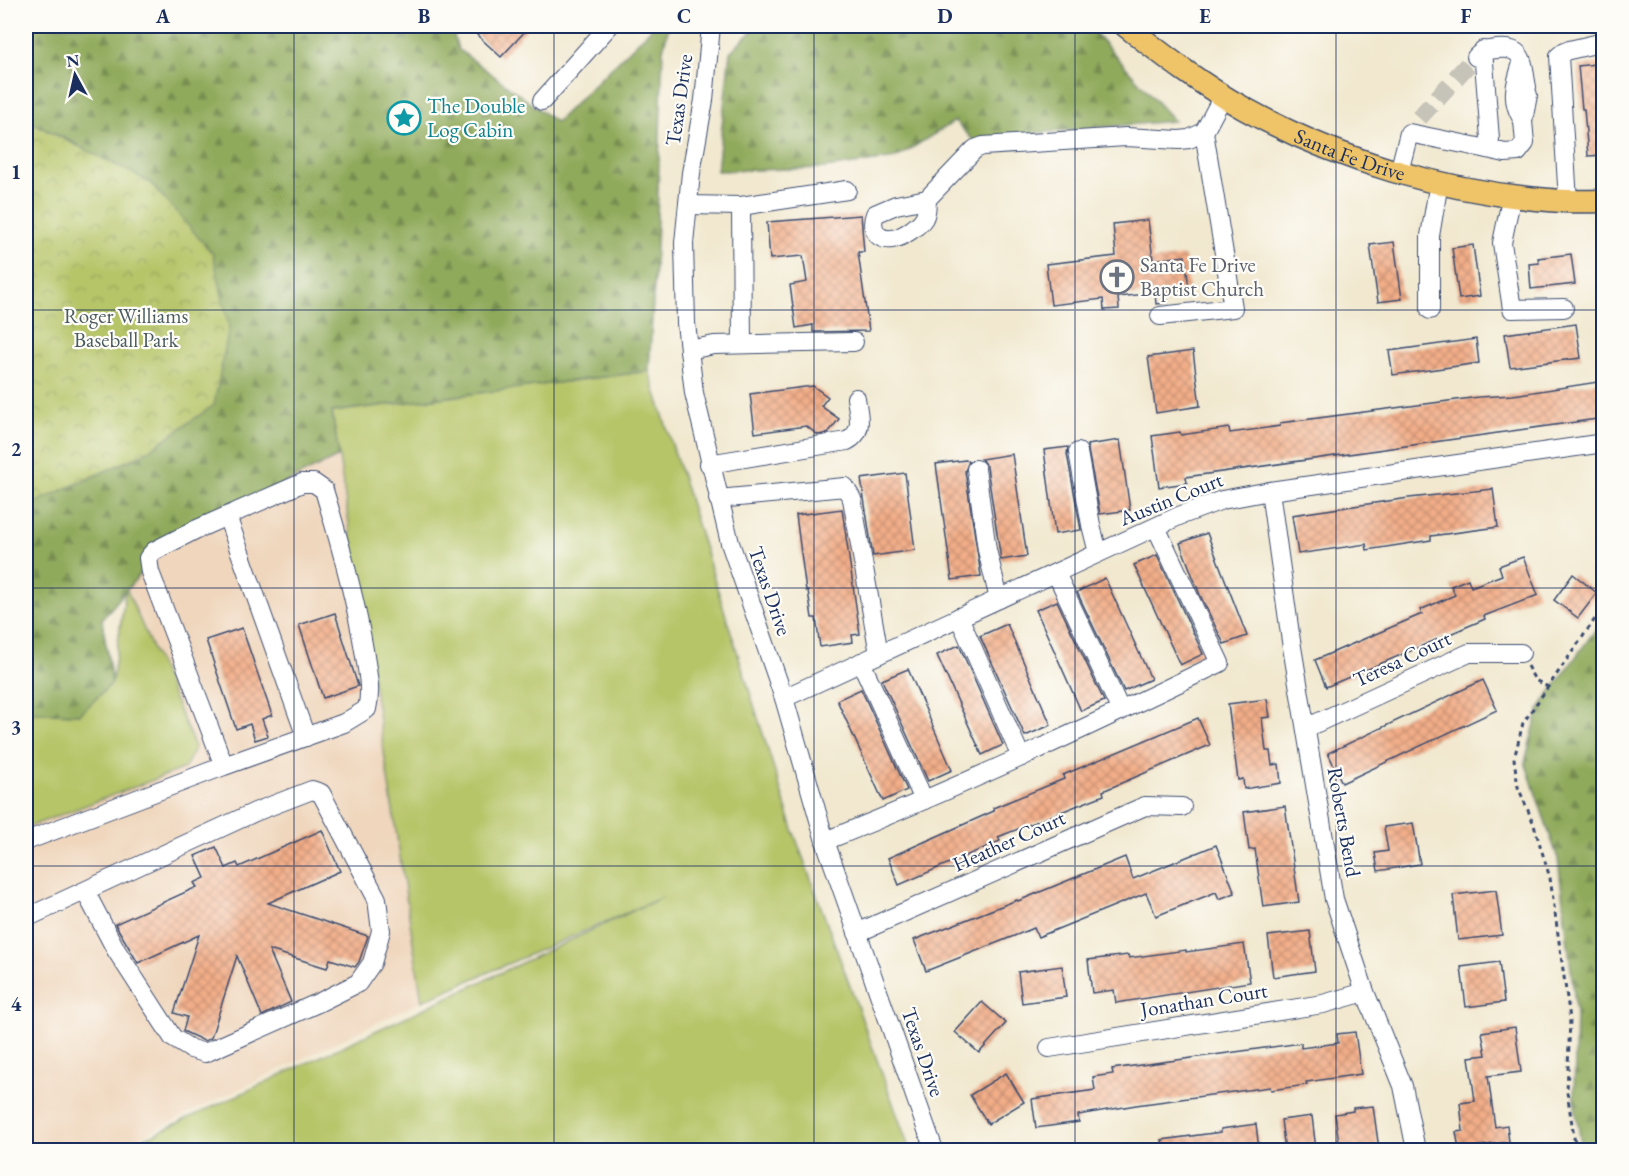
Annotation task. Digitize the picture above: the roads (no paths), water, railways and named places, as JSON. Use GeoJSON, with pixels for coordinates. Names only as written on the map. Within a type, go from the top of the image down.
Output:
{"type":"FeatureCollection","features":[{"type":"Feature","properties":{"kind":"main road","name":"Santa Fe Drive"},"geometry":{"type":"LineString","coordinates":[[1126,26],[1223,96],[1288,130],[1340,153],[1399,172],[1458,187],[1549,200],[1604,201]]}},
{"type":"Feature","properties":{"kind":"street"},"geometry":{"type":"LineString","coordinates":[[542,101],[609,26]]}},
{"type":"Feature","properties":{"kind":"street","name":"Texas Drive"},"geometry":{"type":"LineString","coordinates":[[711,26],[704,100],[691,173],[684,243],[686,323],[694,393],[730,543],[784,698],[825,841],[934,1150]]}},
{"type":"Feature","properties":{"kind":"street"},"geometry":{"type":"LineString","coordinates":[[1568,201],[1559,56],[1565,51],[1604,42]]}},
{"type":"Feature","properties":{"kind":"street"},"geometry":{"type":"LineString","coordinates":[[1399,172],[1414,125],[1488,149],[1505,153],[1518,152],[1525,143],[1523,121],[1527,91],[1521,56],[1510,48],[1478,55],[1490,139],[1488,149]]}},
{"type":"Feature","properties":{"kind":"street"},"geometry":{"type":"LineString","coordinates":[[1522,63],[1514,86],[1516,109],[1523,121]]}},
{"type":"Feature","properties":{"kind":"street"},"geometry":{"type":"LineString","coordinates":[[927,199],[975,149],[983,146],[1126,137],[1189,139],[1204,132],[1223,96]]}},
{"type":"Feature","properties":{"kind":"street"},"geometry":{"type":"LineString","coordinates":[[1160,316],[1233,308],[1204,132]]}},
{"type":"Feature","properties":{"kind":"street"},"geometry":{"type":"LineString","coordinates":[[1430,310],[1430,237],[1439,182]]}},
{"type":"Feature","properties":{"kind":"street"},"geometry":{"type":"LineString","coordinates":[[688,206],[741,206],[847,190]]}},
{"type":"Feature","properties":{"kind":"street"},"geometry":{"type":"LineString","coordinates":[[1512,195],[1502,243],[1512,309],[1564,308]]}},
{"type":"Feature","properties":{"kind":"street"},"geometry":{"type":"LineString","coordinates":[[741,206],[742,344]]}},
{"type":"Feature","properties":{"kind":"street"},"geometry":{"type":"LineString","coordinates":[[689,350],[714,345],[854,342]]}},
{"type":"Feature","properties":{"kind":"street"},"geometry":{"type":"LineString","coordinates":[[710,464],[847,441],[855,437],[858,432],[856,398]]}},
{"type":"Feature","properties":{"kind":"street","name":"Austin Court"},"geometry":{"type":"LineString","coordinates":[[784,698],[1098,553],[1222,500],[1270,490],[1604,443]]}},
{"type":"Feature","properties":{"kind":"street"},"geometry":{"type":"LineString","coordinates":[[1078,452],[1098,553]]}},
{"type":"Feature","properties":{"kind":"street"},"geometry":{"type":"LineString","coordinates":[[976,469],[987,550],[999,599]]}},
{"type":"Feature","properties":{"kind":"street"},"geometry":{"type":"LineString","coordinates":[[26,841],[344,723],[367,709],[371,694],[347,568],[324,490],[314,483],[302,483],[227,516],[154,551],[148,558],[150,572],[224,766]]}},
{"type":"Feature","properties":{"kind":"street"},"geometry":{"type":"LineString","coordinates":[[718,499],[845,487],[852,499],[879,654]]}},
{"type":"Feature","properties":{"kind":"street","name":"Roberts Bend"},"geometry":{"type":"LineString","coordinates":[[1270,490],[1334,899],[1365,992],[1403,1086],[1416,1150]]}},
{"type":"Feature","properties":{"kind":"street"},"geometry":{"type":"LineString","coordinates":[[227,516],[306,736]]}},
{"type":"Feature","properties":{"kind":"street"},"geometry":{"type":"LineString","coordinates":[[825,841],[1021,757],[1220,663],[1156,527]]}},
{"type":"Feature","properties":{"kind":"street"},"geometry":{"type":"LineString","coordinates":[[1056,573],[1121,711]]}},
{"type":"Feature","properties":{"kind":"street"},"geometry":{"type":"LineString","coordinates":[[959,617],[1021,757]]}},
{"type":"Feature","properties":{"kind":"street","name":"Teresa Court"},"geometry":{"type":"LineString","coordinates":[[1306,728],[1469,653],[1521,653]]}},
{"type":"Feature","properties":{"kind":"street"},"geometry":{"type":"LineString","coordinates":[[861,662],[924,800]]}},
{"type":"Feature","properties":{"kind":"street"},"geometry":{"type":"LineString","coordinates":[[26,918],[255,812],[312,790],[321,793],[377,899],[381,931],[372,963],[358,983],[205,1053],[191,1049],[173,1038],[116,950],[85,891]]}},
{"type":"Feature","properties":{"kind":"street","name":"Heather Court"},"geometry":{"type":"LineString","coordinates":[[857,933],[1145,806],[1182,807]]}},
{"type":"Feature","properties":{"kind":"street","name":"Jonathan Court"},"geometry":{"type":"LineString","coordinates":[[1049,1048],[1323,1004],[1365,992]]}},
{"type":"Feature","properties":{"kind":"tunnel"},"geometry":{"type":"LineString","coordinates":[[1419,118],[1473,59]]}},
{"type":"Feature","properties":{"kind":"place","name":"The Double Log Cabin"},"geometry":{"type":"Point","coordinates":[404,118]}},
{"type":"Feature","properties":{"kind":"place","name":"Santa Fe Drive Baptist Church"},"geometry":{"type":"Point","coordinates":[1117,277]}},
{"type":"Feature","properties":{"kind":"park label","name":"Roger Williams Baseball Park"},"geometry":{"type":"Point","coordinates":[126,328]}}]}
